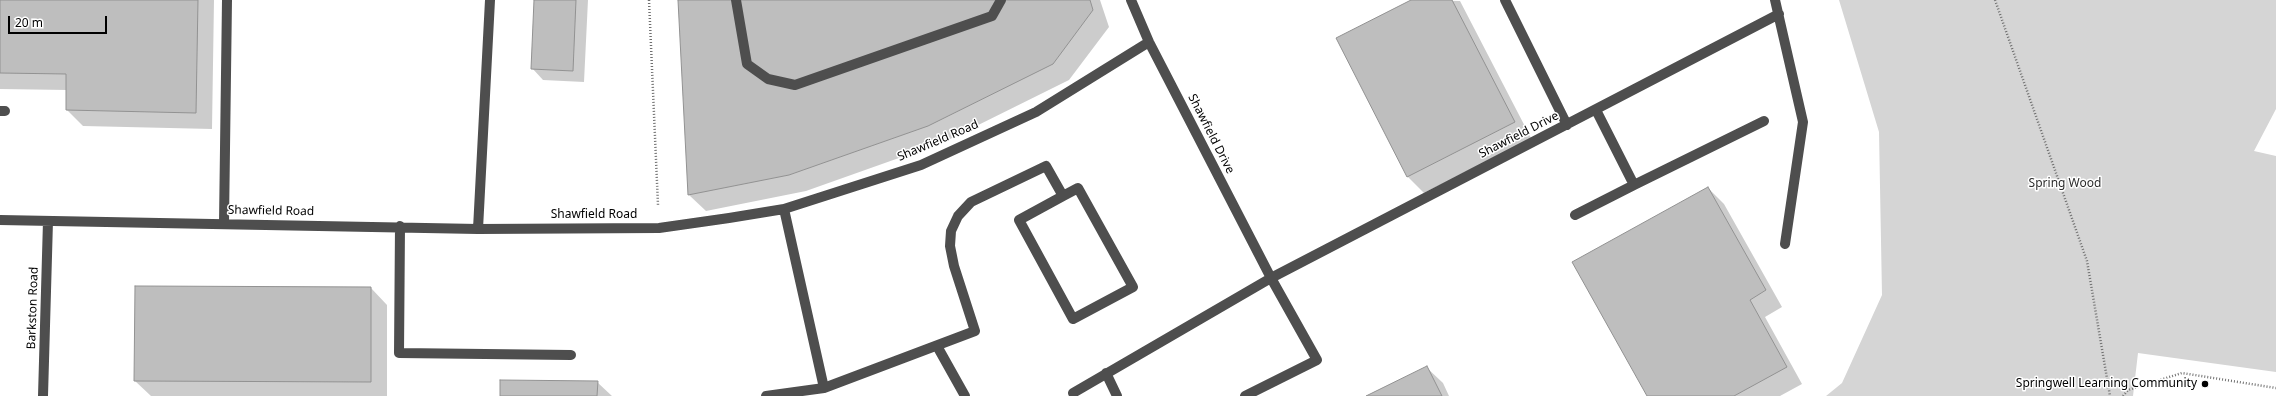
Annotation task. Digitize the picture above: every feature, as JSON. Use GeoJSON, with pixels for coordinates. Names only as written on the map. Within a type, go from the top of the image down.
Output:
{"type":"FeatureCollection","features":[{"type":"Feature","properties":{"kind":"street"},"geometry":{"type":"LineString","coordinates":[[224,224],[227,0]]}},
{"type":"Feature","properties":{"kind":"street"},"geometry":{"type":"LineString","coordinates":[[478,229],[490,0]]}},
{"type":"Feature","properties":{"kind":"street"},"geometry":{"type":"LineString","coordinates":[[736,0],[747,64],[768,79],[795,86],[992,16],[1002,0]]}},
{"type":"Feature","properties":{"kind":"street","name":"Shawfield Drive"},"geometry":{"type":"LineString","coordinates":[[1131,0],[1149,42],[1271,278]]}},
{"type":"Feature","properties":{"kind":"street"},"geometry":{"type":"LineString","coordinates":[[1505,0],[1567,125]]}},
{"type":"Feature","properties":{"kind":"street"},"geometry":{"type":"LineString","coordinates":[[1775,0],[1804,122],[1785,244]]}},
{"type":"Feature","properties":{"kind":"street","name":"Shawfield Drive"},"geometry":{"type":"LineString","coordinates":[[1073,393],[1271,278],[1779,14]]}},
{"type":"Feature","properties":{"kind":"street","name":"Shawfield Road"},"geometry":{"type":"LineString","coordinates":[[0,220],[400,226],[478,229],[659,228],[784,209],[928,162],[1036,112],[1149,42]]}},
{"type":"Feature","properties":{"kind":"street"},"geometry":{"type":"LineString","coordinates":[[1596,110],[1634,185]]}},
{"type":"Feature","properties":{"kind":"street"},"geometry":{"type":"LineString","coordinates":[[1575,215],[1764,121]]}},
{"type":"Feature","properties":{"kind":"street"},"geometry":{"type":"LineString","coordinates":[[766,396],[824,388],[976,331],[954,266],[950,246],[951,231],[958,216],[971,202],[1046,166],[1063,196]]}},
{"type":"Feature","properties":{"kind":"street"},"geometry":{"type":"LineString","coordinates":[[1078,188],[1133,287],[1073,319],[1019,220],[1063,196],[1078,188]]}},
{"type":"Feature","properties":{"kind":"street"},"geometry":{"type":"LineString","coordinates":[[784,209],[824,388]]}},
{"type":"Feature","properties":{"kind":"street","name":"Barkston Road"},"geometry":{"type":"LineString","coordinates":[[43,396],[48,221]]}},
{"type":"Feature","properties":{"kind":"street"},"geometry":{"type":"LineString","coordinates":[[400,226],[399,353],[571,354]]}},
{"type":"Feature","properties":{"kind":"street"},"geometry":{"type":"LineString","coordinates":[[1245,396],[1317,360],[1271,278]]}},
{"type":"Feature","properties":{"kind":"street"},"geometry":{"type":"LineString","coordinates":[[937,346],[965,396]]}},
{"type":"Feature","properties":{"kind":"street"},"geometry":{"type":"LineString","coordinates":[[1106,374],[1118,396]]}},
{"type":"Feature","properties":{"kind":"path"},"geometry":{"type":"LineString","coordinates":[[649,0],[659,228]]}},
{"type":"Feature","properties":{"kind":"path"},"geometry":{"type":"LineString","coordinates":[[1995,0],[2087,261],[2110,396]]}},
{"type":"Feature","properties":{"kind":"path"},"geometry":{"type":"LineString","coordinates":[[2123,396],[2128,390],[2182,373],[2276,388]]}},
{"type":"Feature","properties":{"kind":"green space","name":"Spring Wood"},"geometry":{"type":"Polygon","coordinates":[[[1839,0],[2276,0],[2276,109],[2254,151],[2276,156],[2276,372],[2138,353],[2133,396],[1826,396],[1842,383],[1882,295],[1879,132],[1839,0]]]}},
{"type":"Feature","properties":{"kind":"building"},"geometry":{"type":"Polygon","coordinates":[[[0,0],[198,0],[196,113],[66,110],[66,74],[0,73],[0,0]]]}},
{"type":"Feature","properties":{"kind":"building"},"geometry":{"type":"Polygon","coordinates":[[[534,0],[576,0],[573,71],[531,69],[534,0]]]}},
{"type":"Feature","properties":{"kind":"building"},"geometry":{"type":"Polygon","coordinates":[[[678,0],[1090,0],[1093,10],[1053,64],[928,126],[789,175],[688,195],[678,0]]]}},
{"type":"Feature","properties":{"kind":"building"},"geometry":{"type":"Polygon","coordinates":[[[1411,0],[1452,0],[1515,122],[1407,177],[1336,38],[1411,0]]]}},
{"type":"Feature","properties":{"kind":"building"},"geometry":{"type":"Polygon","coordinates":[[[1708,187],[1766,290],[1750,300],[1787,367],[1734,396],[1647,396],[1572,262],[1708,187]]]}},
{"type":"Feature","properties":{"kind":"building"},"geometry":{"type":"Polygon","coordinates":[[[135,286],[371,287],[371,382],[134,381],[135,286]]]}},
{"type":"Feature","properties":{"kind":"building"},"geometry":{"type":"Polygon","coordinates":[[[1427,366],[1442,396],[1366,396],[1427,366]]]}},
{"type":"Feature","properties":{"kind":"building"},"geometry":{"type":"Polygon","coordinates":[[[500,380],[598,381],[597,396],[500,396],[500,380]]]}},
{"type":"Feature","properties":{"kind":"place","name":"Springwell Learning Community"},"geometry":{"type":"Point","coordinates":[2205,384]}}]}
